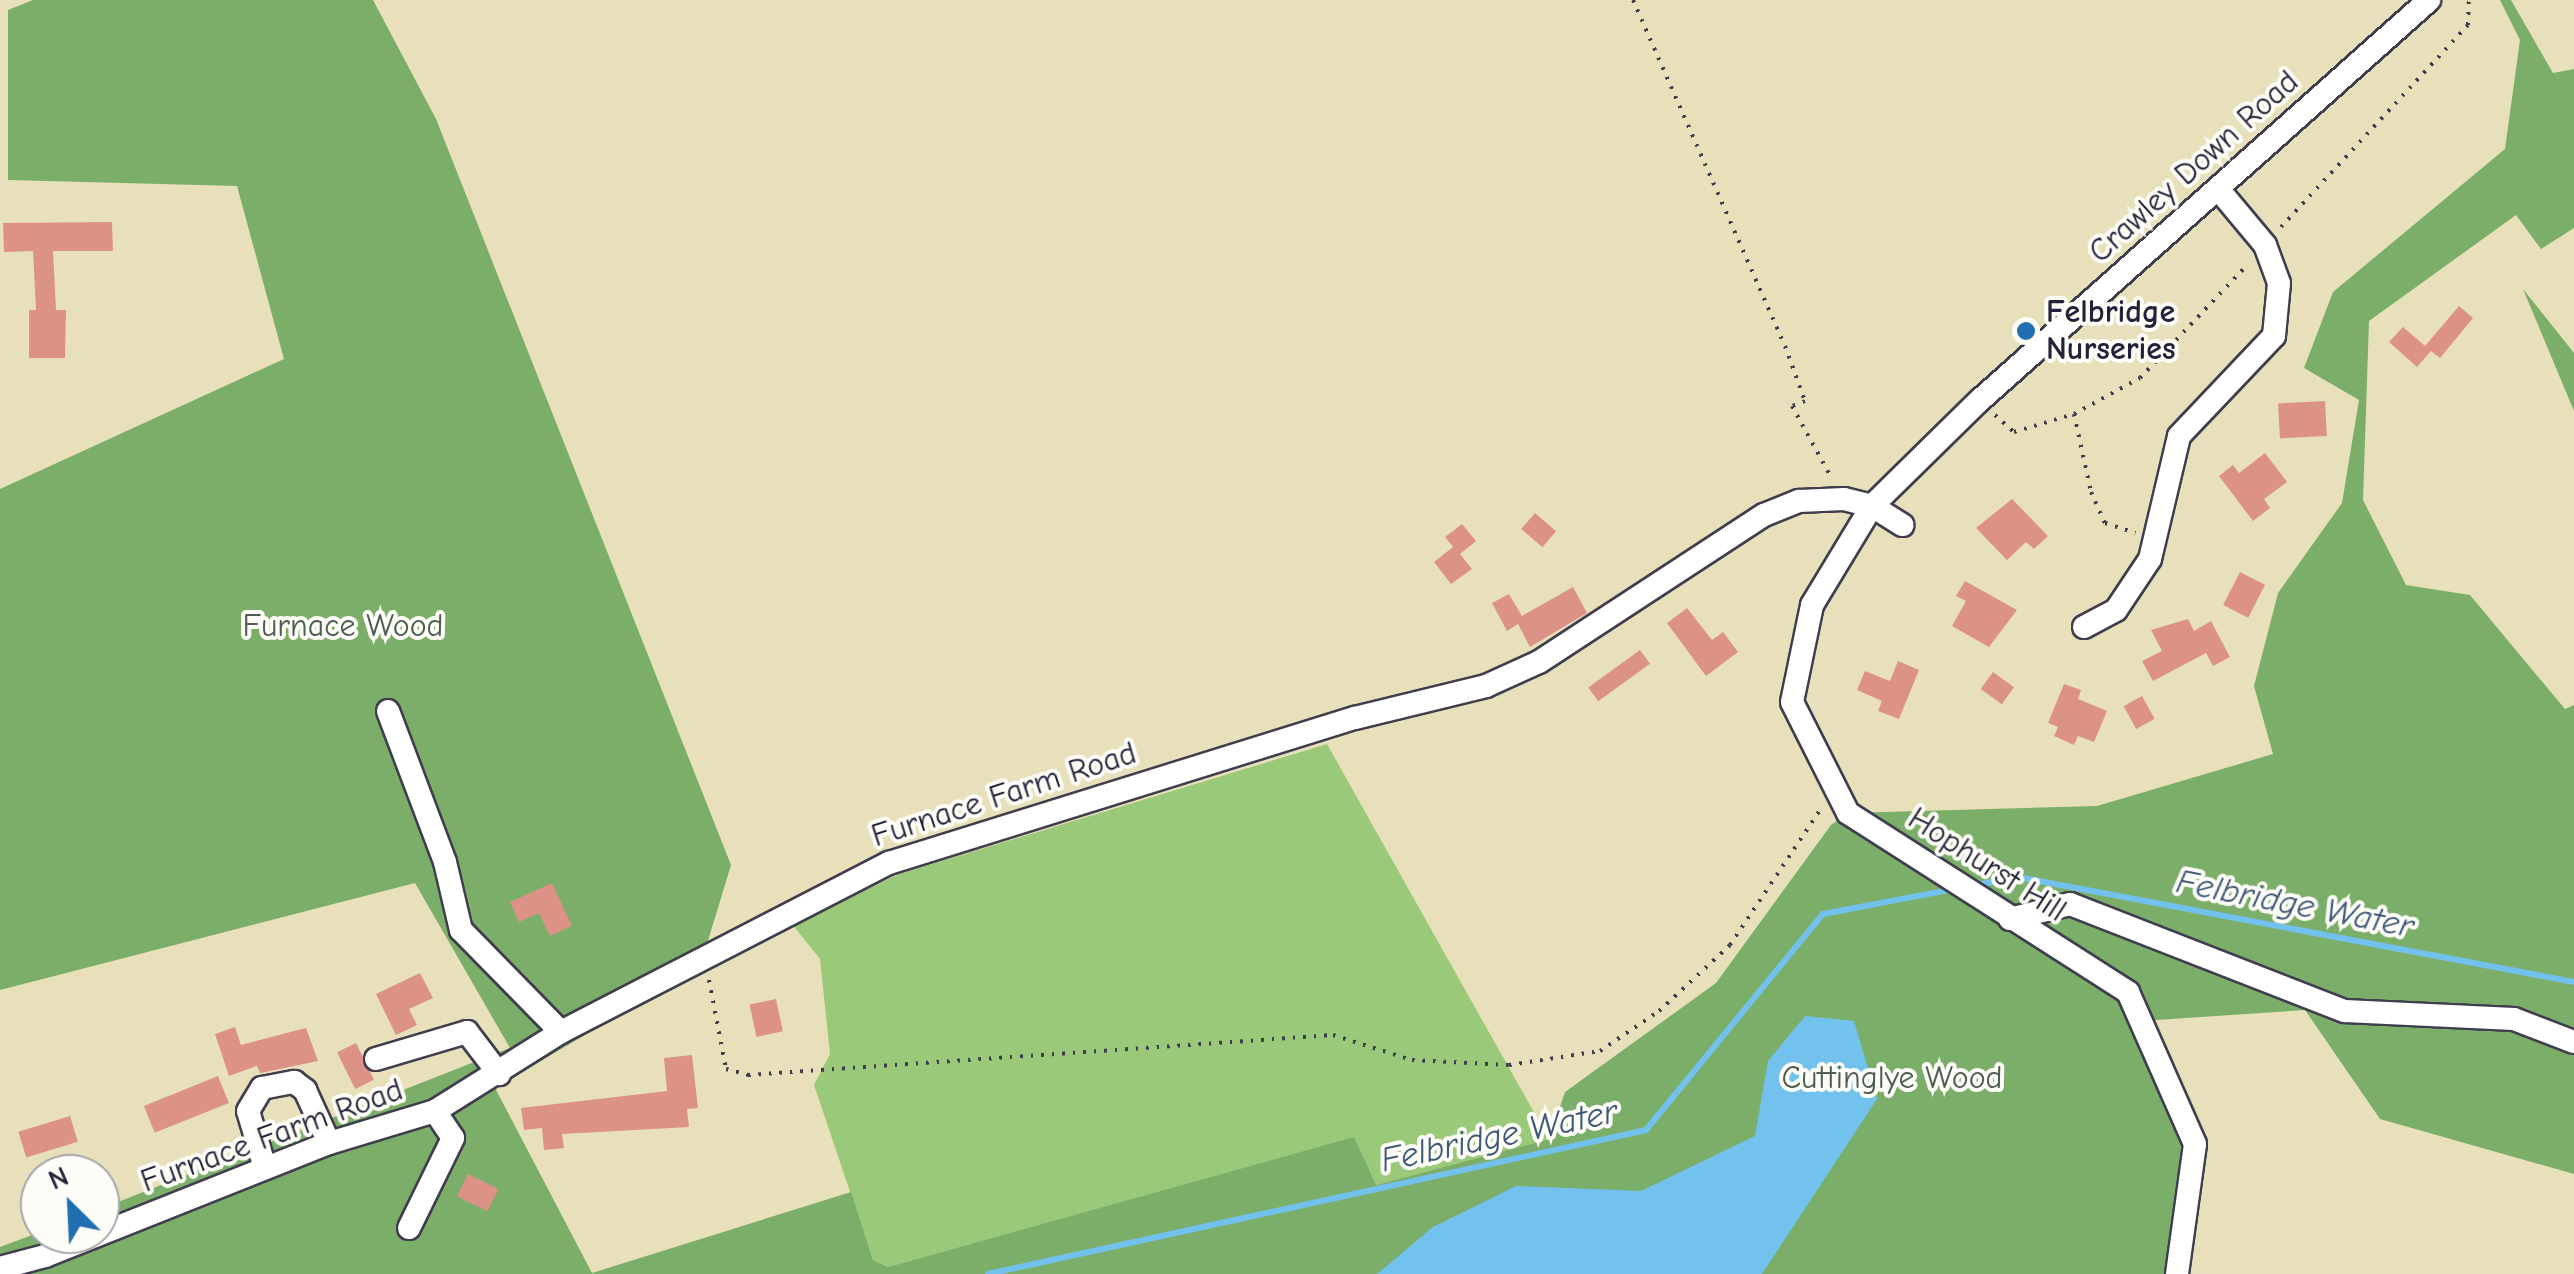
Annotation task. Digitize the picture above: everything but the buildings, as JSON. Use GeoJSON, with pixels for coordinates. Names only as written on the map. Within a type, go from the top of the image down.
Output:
{"type":"FeatureCollection","features":[{"type":"Feature","properties":{"kind":"street","name":"Crawley Down Road"},"geometry":{"type":"LineString","coordinates":[[1872,506],[1979,401],[2430,0]]}},
{"type":"Feature","properties":{"kind":"street"},"geometry":{"type":"LineString","coordinates":[[2084,627],[2116,610],[2150,560],[2152,538],[2179,436],[2274,336],[2280,283],[2265,245],[2220,190]]}},
{"type":"Feature","properties":{"kind":"street","name":"Furnace Farm Road"},"geometry":{"type":"LineString","coordinates":[[0,1268],[329,1143],[435,1111],[561,1032],[888,863],[1355,718],[1486,686],[1538,662],[1764,515],[1799,502],[1844,499],[1872,506],[1902,525]]}},
{"type":"Feature","properties":{"kind":"street","name":"Hophurst Hill"},"geometry":{"type":"LineString","coordinates":[[1872,506],[1812,605],[1792,702],[1832,792],[1848,813],[2128,992],[2195,1144],[2177,1274]]}},
{"type":"Feature","properties":{"kind":"street"},"geometry":{"type":"LineString","coordinates":[[388,711],[445,862],[461,930],[561,1032]]}},
{"type":"Feature","properties":{"kind":"street"},"geometry":{"type":"LineString","coordinates":[[2010,920],[2070,904],[2344,1011],[2514,1019],[2574,1042]]}},
{"type":"Feature","properties":{"kind":"street"},"geometry":{"type":"LineString","coordinates":[[376,1059],[467,1032],[499,1074]]}},
{"type":"Feature","properties":{"kind":"street"},"geometry":{"type":"LineString","coordinates":[[264,1168],[248,1111],[262,1088],[294,1082],[305,1090],[329,1143]]}},
{"type":"Feature","properties":{"kind":"street"},"geometry":{"type":"LineString","coordinates":[[410,1228],[450,1148],[452,1138],[435,1111]]}},
{"type":"Feature","properties":{"kind":"path"},"geometry":{"type":"LineString","coordinates":[[1633,0],[1785,346],[1805,400],[1792,406],[1844,499]]}},
{"type":"Feature","properties":{"kind":"path"},"geometry":{"type":"LineString","coordinates":[[2074,414],[2090,492],[2104,522],[2152,538]]}},
{"type":"Feature","properties":{"kind":"path"},"geometry":{"type":"LineString","coordinates":[[706,956],[726,1069],[748,1075],[1334,1035],[1412,1060],[1527,1062],[1600,1051],[1659,1011],[1730,945],[1832,792]]}},
{"type":"Feature","properties":{"kind":"green space"},"geometry":{"type":"Polygon","coordinates":[[[33,0],[373,0],[436,119],[731,865],[700,967],[495,1088],[592,1273],[851,1192],[873,1260],[888,1267],[1354,1137],[1376,1185],[1549,1139],[1565,1092],[1716,983],[1831,825],[1848,813],[2097,806],[2273,754],[2254,686],[2278,593],[2342,503],[2359,400],[2304,368],[2333,292],[2505,149],[2520,40],[2500,0],[2511,0],[2553,73],[2574,69],[2574,228],[2541,249],[2516,215],[2369,321],[2363,500],[2406,585],[2470,595],[2565,709],[2574,705],[2574,1174],[2380,1119],[2305,1010],[2141,1021],[2195,1144],[2177,1274],[0,1274],[0,1247],[20,1240],[20,1254],[120,1254],[120,1201],[510,1048],[415,883],[0,990],[0,489],[284,359],[237,186],[8,180],[8,10],[33,0]]]}},
{"type":"Feature","properties":{"kind":"green space"},"geometry":{"type":"Polygon","coordinates":[[[2523,289],[2574,353],[2574,411],[2523,289]]]}},
{"type":"Feature","properties":{"kind":"green space"},"geometry":{"type":"Polygon","coordinates":[[[1327,744],[1549,1139],[1376,1185],[1353,1138],[888,1267],[873,1260],[814,1085],[830,1054],[820,959],[792,924],[899,874],[1327,744]]]}},
{"type":"Feature","properties":{"kind":"water"},"geometry":{"type":"Polygon","coordinates":[[[1805,1016],[1854,1021],[1877,1099],[1762,1274],[1377,1274],[1433,1227],[1516,1186],[1641,1191],[1755,1136],[1768,1061],[1805,1016]]]}},
{"type":"Feature","properties":{"kind":"waterway","name":"Felbridge Water"},"geometry":{"type":"LineString","coordinates":[[1976,885],[2018,877],[2574,982]]}},
{"type":"Feature","properties":{"kind":"waterway","name":"Felbridge Water"},"geometry":{"type":"LineString","coordinates":[[988,1274],[1646,1130],[1823,914],[1954,889]]}},
{"type":"Feature","properties":{"kind":"place","name":"Felbridge Nurseries"},"geometry":{"type":"Point","coordinates":[2026,331]}},
{"type":"Feature","properties":{"kind":"park label","name":"Furnace Wood"},"geometry":{"type":"Point","coordinates":[343,626]}},
{"type":"Feature","properties":{"kind":"park label","name":"Cuttinglye Wood"},"geometry":{"type":"Point","coordinates":[1892,1078]}}]}
